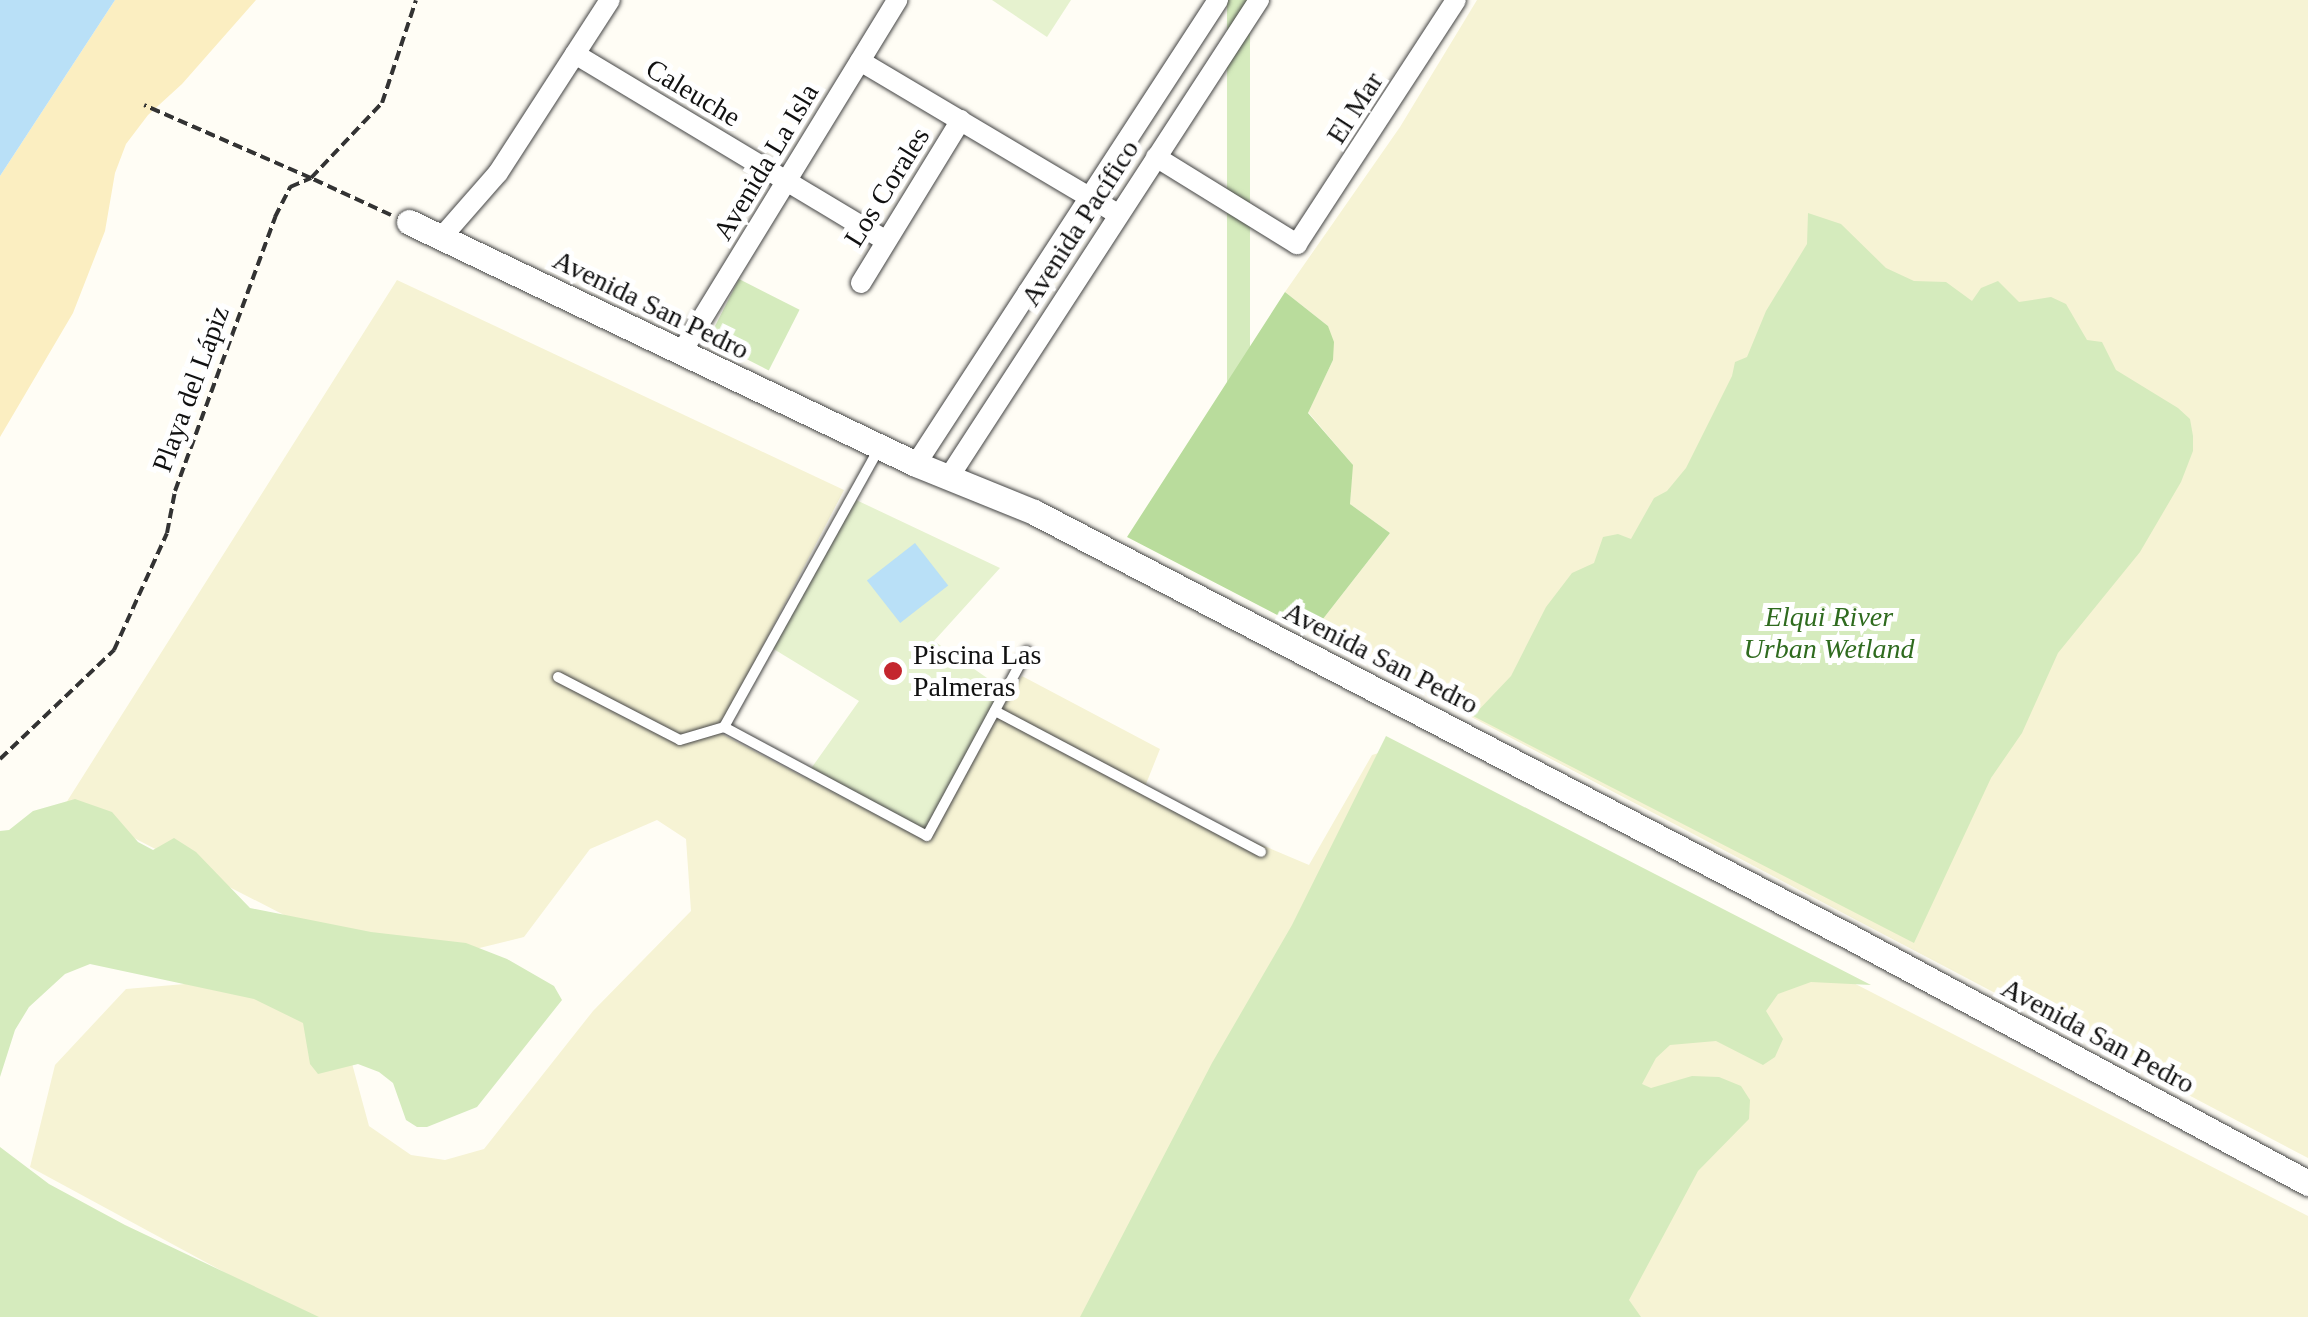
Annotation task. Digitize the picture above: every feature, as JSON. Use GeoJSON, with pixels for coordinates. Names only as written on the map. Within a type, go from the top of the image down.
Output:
{"type":"FeatureCollection","features":[{"type":"Feature","properties":{"kind":"street"},"geometry":{"type":"LineString","coordinates":[[441,238],[498,173],[610,0]]}},
{"type":"Feature","properties":{"kind":"street","name":"Avenida La Isla"},"geometry":{"type":"LineString","coordinates":[[681,353],[898,0]]}},
{"type":"Feature","properties":{"kind":"street","name":"Avenida Pacífico"},"geometry":{"type":"LineString","coordinates":[[916,464],[1218,0]]}},
{"type":"Feature","properties":{"kind":"street","name":"El Mar"},"geometry":{"type":"LineString","coordinates":[[1156,157],[1297,244],[1456,0]]}},
{"type":"Feature","properties":{"kind":"street","name":"Avenida Pacífico"},"geometry":{"type":"LineString","coordinates":[[949,477],[1254,2]]}},
{"type":"Feature","properties":{"kind":"street","name":"Caleuche"},"geometry":{"type":"LineString","coordinates":[[576,54],[886,240]]}},
{"type":"Feature","properties":{"kind":"street","name":"Los Corales"},"geometry":{"type":"LineString","coordinates":[[860,61],[1118,214]]}},
{"type":"Feature","properties":{"kind":"street","name":"Los Corales"},"geometry":{"type":"LineString","coordinates":[[860,282],[961,120]]}},
{"type":"Feature","properties":{"kind":"street","name":"Avenida San Pedro"},"geometry":{"type":"LineString","coordinates":[[409,222],[916,464],[1034,512],[1369,685],[2308,1183]]}},
{"type":"Feature","properties":{"kind":"lane"},"geometry":{"type":"LineString","coordinates":[[558,677],[680,740],[724,727],[880,447]]}},
{"type":"Feature","properties":{"kind":"lane"},"geometry":{"type":"LineString","coordinates":[[724,727],[927,836],[1027,651]]}},
{"type":"Feature","properties":{"kind":"lane"},"geometry":{"type":"LineString","coordinates":[[995,711],[1261,852]]}},
{"type":"Feature","properties":{"kind":"path","name":"Playa del Lápiz"},"geometry":{"type":"LineString","coordinates":[[0,759],[114,650],[167,533],[175,491],[275,217],[290,187],[311,178],[382,103],[416,0]]}},
{"type":"Feature","properties":{"kind":"path"},"geometry":{"type":"LineString","coordinates":[[144,105],[409,222]]}},
{"type":"Feature","properties":{"kind":"green space"},"geometry":{"type":"Polygon","coordinates":[[[992,0],[1071,0],[1047,37],[992,0]]]}},
{"type":"Feature","properties":{"kind":"green space"},"geometry":{"type":"Polygon","coordinates":[[[1227,0],[1250,0],[1250,550],[1227,550],[1227,0]]]}},
{"type":"Feature","properties":{"kind":"green space"},"geometry":{"type":"Polygon","coordinates":[[[1477,0],[2308,0],[2308,1158],[1312,633],[1390,533],[1350,504],[1352,464],[1308,412],[1333,360],[1328,326],[1285,292],[1400,127],[1477,0]]]}},
{"type":"Feature","properties":{"kind":"green space","name":"Elqui River Urban Wetland"},"geometry":{"type":"Polygon","coordinates":[[[1808,213],[1841,224],[1886,268],[1914,281],[1946,282],[1972,301],[1981,288],[1998,281],[2019,302],[2051,297],[2066,304],[2087,340],[2102,342],[2116,370],[2178,408],[2190,419],[2193,436],[2193,451],[2181,482],[2140,552],[2058,653],[2022,733],[1991,778],[1914,943],[1473,716],[1511,676],[1546,607],[1572,573],[1594,563],[1603,537],[1618,534],[1631,539],[1654,498],[1667,491],[1686,468],[1732,376],[1735,362],[1747,357],[1766,311],[1807,244],[1808,213]]]}},
{"type":"Feature","properties":{"kind":"green space"},"geometry":{"type":"Polygon","coordinates":[[[739,279],[800,310],[769,370],[708,340],[739,279]]]}},
{"type":"Feature","properties":{"kind":"green space"},"geometry":{"type":"Polygon","coordinates":[[[397,280],[844,490],[718,732],[920,838],[1022,676],[1160,749],[1142,794],[1309,865],[1372,755],[1395,748],[2308,1216],[2308,1317],[307,1317],[30,1167],[55,1065],[126,989],[278,976],[341,1023],[369,1126],[411,1155],[445,1160],[484,1149],[593,1011],[691,911],[686,839],[657,820],[590,849],[524,937],[459,953],[317,932],[66,803],[397,280]]]}},
{"type":"Feature","properties":{"kind":"green space"},"geometry":{"type":"Polygon","coordinates":[[[1285,292],[1328,326],[1334,342],[1333,360],[1308,413],[1353,465],[1350,504],[1390,533],[1312,633],[1127,537],[1285,292]]]}},
{"type":"Feature","properties":{"kind":"green space","name":"Piscina Las Palmeras"},"geometry":{"type":"Polygon","coordinates":[[[852,498],[1000,568],[934,641],[1010,694],[920,838],[805,777],[859,701],[772,648],[852,498]]]}},
{"type":"Feature","properties":{"kind":"green space"},"geometry":{"type":"Polygon","coordinates":[[[1386,736],[1871,985],[1811,982],[1778,994],[1766,1011],[1783,1039],[1775,1057],[1763,1065],[1716,1041],[1670,1045],[1656,1058],[1642,1084],[1651,1088],[1692,1076],[1719,1077],[1741,1086],[1750,1100],[1749,1119],[1698,1171],[1629,1300],[1641,1317],[1080,1317],[1212,1063],[1292,925],[1386,736]]]}},
{"type":"Feature","properties":{"kind":"green space"},"geometry":{"type":"Polygon","coordinates":[[[75,799],[112,812],[138,842],[153,850],[174,838],[196,852],[250,908],[371,932],[466,943],[507,959],[554,986],[562,1000],[477,1107],[427,1127],[417,1127],[406,1120],[393,1083],[379,1072],[358,1064],[318,1074],[310,1064],[303,1023],[254,999],[90,964],[65,974],[29,1007],[15,1030],[0,1077],[0,831],[9,830],[33,811],[75,799]]]}},
{"type":"Feature","properties":{"kind":"green space"},"geometry":{"type":"Polygon","coordinates":[[[0,1147],[49,1184],[125,1225],[319,1317],[0,1317],[0,1147]]]}},
{"type":"Feature","properties":{"kind":"sand"},"geometry":{"type":"Polygon","coordinates":[[[115,0],[256,0],[182,84],[148,115],[126,144],[115,173],[105,231],[73,313],[0,437],[0,176],[115,0]]]}},
{"type":"Feature","properties":{"kind":"water"},"geometry":{"type":"Polygon","coordinates":[[[0,0],[115,0],[0,176],[0,0]]]}},
{"type":"Feature","properties":{"kind":"water"},"geometry":{"type":"Polygon","coordinates":[[[915,543],[948,586],[900,623],[867,581],[915,543]]]}},
{"type":"Feature","properties":{"kind":"place","name":"Piscina Las Palmeras"},"geometry":{"type":"Point","coordinates":[893,671]}}]}
